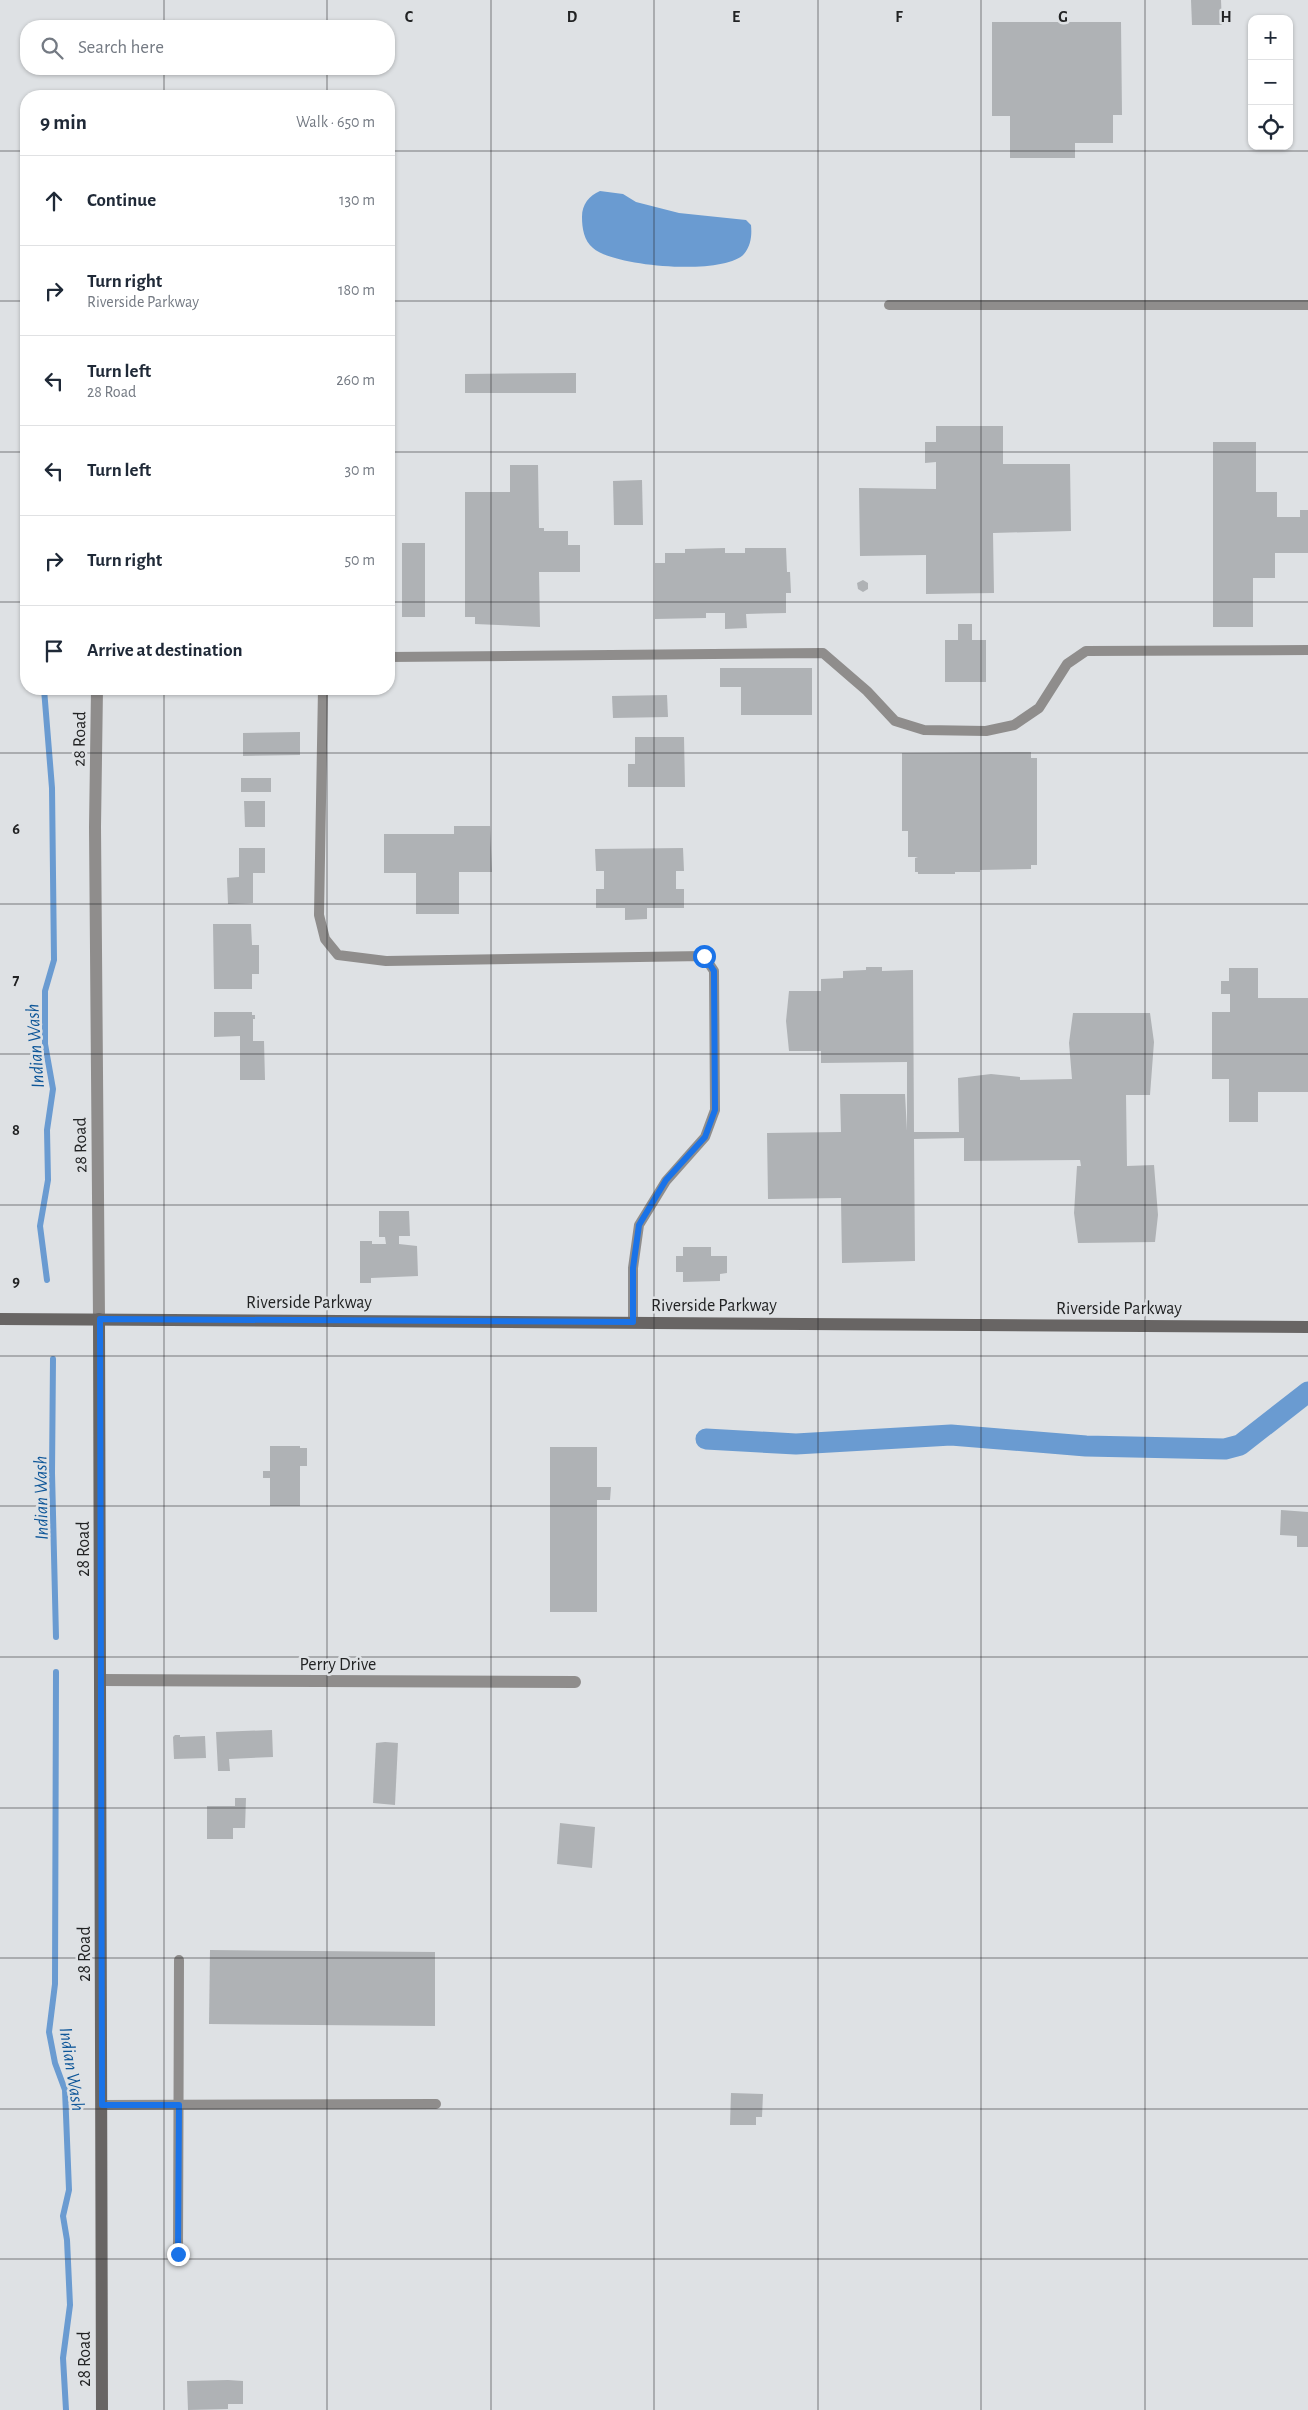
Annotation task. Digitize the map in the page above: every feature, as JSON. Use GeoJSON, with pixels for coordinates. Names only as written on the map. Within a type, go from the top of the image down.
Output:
{"type":"FeatureCollection","features":[{"type":"Feature","properties":{"kind":"main road","name":"Riverside Parkway"},"geometry":{"type":"LineString","coordinates":[[0,1319],[1308,1327]]}},
{"type":"Feature","properties":{"kind":"main road","name":"28 Road"},"geometry":{"type":"LineString","coordinates":[[100,1319],[102,2410]]}},
{"type":"Feature","properties":{"kind":"street","name":"28 Road"},"geometry":{"type":"LineString","coordinates":[[97,695],[94,827],[100,1319]]}},
{"type":"Feature","properties":{"kind":"street","name":"Perry Drive"},"geometry":{"type":"LineString","coordinates":[[101,1680],[575,1682]]}},
{"type":"Feature","properties":{"kind":"lane"},"geometry":{"type":"LineString","coordinates":[[889,305],[1308,305]]}},
{"type":"Feature","properties":{"kind":"lane"},"geometry":{"type":"LineString","coordinates":[[395,658],[823,653],[867,691],[895,721],[924,730],[986,731],[1014,725],[1039,708],[1067,664],[1086,651],[1308,650]]}},
{"type":"Feature","properties":{"kind":"lane"},"geometry":{"type":"LineString","coordinates":[[323,695],[319,915],[325,939],[338,954],[386,961],[704,956],[714,971],[715,1110],[705,1137],[666,1180],[639,1225],[633,1268],[633,1322]]}},
{"type":"Feature","properties":{"kind":"lane"},"geometry":{"type":"LineString","coordinates":[[178,2254],[179,1960]]}},
{"type":"Feature","properties":{"kind":"lane"},"geometry":{"type":"LineString","coordinates":[[102,2105],[436,2104]]}},
{"type":"Feature","properties":{"kind":"water"},"geometry":{"type":"Polygon","coordinates":[[[600,191],[623,194],[636,202],[679,213],[746,220],[751,225],[750,244],[744,254],[733,261],[693,267],[645,264],[605,255],[587,242],[582,221],[582,212],[585,204],[589,198],[600,191]]]}},
{"type":"Feature","properties":{"kind":"building"},"geometry":{"type":"Polygon","coordinates":[[[1191,0],[1221,0],[1222,25],[1192,25],[1191,0]]]}},
{"type":"Feature","properties":{"kind":"building"},"geometry":{"type":"Polygon","coordinates":[[[992,22],[1121,22],[1122,115],[1113,115],[1113,143],[1075,143],[1075,158],[1010,158],[1010,116],[992,116],[992,22]]]}},
{"type":"Feature","properties":{"kind":"building"},"geometry":{"type":"Polygon","coordinates":[[[576,373],[576,393],[465,393],[465,374],[576,373]]]}},
{"type":"Feature","properties":{"kind":"building"},"geometry":{"type":"Polygon","coordinates":[[[936,426],[1003,426],[1003,464],[1070,464],[1071,531],[993,533],[994,593],[926,594],[926,555],[860,556],[859,488],[936,489],[936,462],[925,463],[925,442],[936,442],[936,426]]]}},
{"type":"Feature","properties":{"kind":"building"},"geometry":{"type":"Polygon","coordinates":[[[1213,442],[1256,442],[1256,492],[1277,492],[1277,517],[1300,517],[1300,510],[1308,510],[1308,553],[1275,553],[1275,578],[1253,578],[1253,627],[1213,627],[1213,442]]]}},
{"type":"Feature","properties":{"kind":"building"},"geometry":{"type":"Polygon","coordinates":[[[510,465],[538,465],[539,528],[544,528],[544,531],[568,531],[568,545],[580,545],[580,572],[539,572],[540,627],[475,624],[475,617],[465,617],[465,492],[510,492],[510,465]]]}},
{"type":"Feature","properties":{"kind":"building"},"geometry":{"type":"Polygon","coordinates":[[[642,480],[643,525],[614,525],[613,481],[642,480]]]}},
{"type":"Feature","properties":{"kind":"building"},"geometry":{"type":"Polygon","coordinates":[[[402,543],[425,543],[425,617],[402,617],[402,543]]]}},
{"type":"Feature","properties":{"kind":"building"},"geometry":{"type":"Polygon","coordinates":[[[725,548],[725,553],[745,553],[745,548],[786,548],[787,572],[790,572],[791,593],[786,593],[786,613],[746,614],[747,628],[725,629],[725,613],[706,613],[706,618],[655,619],[655,563],[665,563],[665,553],[685,553],[685,549],[725,548]]]}},
{"type":"Feature","properties":{"kind":"building"},"geometry":{"type":"Polygon","coordinates":[[[863,580],[868,583],[868,589],[863,592],[858,589],[857,583],[863,580]]]}},
{"type":"Feature","properties":{"kind":"building"},"geometry":{"type":"Polygon","coordinates":[[[958,624],[972,624],[972,640],[986,640],[986,682],[945,682],[945,640],[958,640],[958,624]]]}},
{"type":"Feature","properties":{"kind":"building"},"geometry":{"type":"Polygon","coordinates":[[[720,668],[812,668],[812,715],[741,715],[741,687],[720,687],[720,668]]]}},
{"type":"Feature","properties":{"kind":"building"},"geometry":{"type":"Polygon","coordinates":[[[667,695],[668,717],[613,718],[612,696],[667,695]]]}},
{"type":"Feature","properties":{"kind":"building"},"geometry":{"type":"Polygon","coordinates":[[[300,732],[300,755],[243,756],[243,733],[300,732]]]}},
{"type":"Feature","properties":{"kind":"building"},"geometry":{"type":"Polygon","coordinates":[[[635,737],[684,737],[685,787],[628,787],[628,764],[635,764],[635,737]]]}},
{"type":"Feature","properties":{"kind":"building"},"geometry":{"type":"Polygon","coordinates":[[[1031,752],[1031,758],[1037,758],[1037,865],[1031,865],[1031,869],[980,870],[980,872],[955,872],[955,874],[918,874],[918,872],[915,872],[915,858],[918,857],[908,857],[908,831],[902,831],[902,753],[1031,752]]]}},
{"type":"Feature","properties":{"kind":"building"},"geometry":{"type":"Polygon","coordinates":[[[241,778],[271,778],[271,792],[241,792],[241,778]]]}},
{"type":"Feature","properties":{"kind":"building"},"geometry":{"type":"Polygon","coordinates":[[[244,801],[265,801],[265,827],[245,827],[244,801]]]}},
{"type":"Feature","properties":{"kind":"building"},"geometry":{"type":"Polygon","coordinates":[[[454,826],[490,826],[492,872],[459,872],[459,914],[416,914],[416,873],[384,873],[384,834],[454,834],[454,826]]]}},
{"type":"Feature","properties":{"kind":"building"},"geometry":{"type":"Polygon","coordinates":[[[239,848],[265,848],[265,873],[253,873],[253,903],[228,904],[227,878],[239,877],[239,848]]]}},
{"type":"Feature","properties":{"kind":"building"},"geometry":{"type":"Polygon","coordinates":[[[683,848],[684,871],[676,871],[676,889],[684,889],[684,908],[647,908],[647,919],[625,920],[625,908],[596,908],[596,889],[604,889],[604,871],[596,871],[595,849],[683,848]]]}},
{"type":"Feature","properties":{"kind":"building"},"geometry":{"type":"Polygon","coordinates":[[[213,924],[251,924],[252,945],[259,945],[259,974],[252,974],[252,989],[214,989],[213,924]]]}},
{"type":"Feature","properties":{"kind":"building"},"geometry":{"type":"Polygon","coordinates":[[[866,967],[882,967],[882,971],[913,970],[914,1132],[959,1132],[958,1078],[991,1074],[1020,1077],[1020,1080],[1072,1079],[1069,1043],[1073,1013],[1150,1013],[1154,1042],[1150,1095],[1126,1095],[1127,1166],[1154,1165],[1158,1215],[1155,1242],[1078,1243],[1074,1213],[1077,1166],[1081,1166],[1080,1160],[964,1161],[964,1138],[914,1139],[915,1261],[842,1263],[841,1198],[768,1199],[767,1133],[841,1132],[840,1094],[905,1094],[907,1131],[907,1062],[821,1063],[821,1051],[789,1051],[786,1021],[789,991],[821,991],[821,979],[843,978],[843,971],[866,970],[866,967]]]}},
{"type":"Feature","properties":{"kind":"building"},"geometry":{"type":"Polygon","coordinates":[[[1229,968],[1258,968],[1258,998],[1308,998],[1308,1092],[1258,1092],[1258,1122],[1229,1122],[1229,1079],[1212,1079],[1212,1012],[1230,1012],[1230,994],[1221,994],[1221,981],[1229,981],[1229,968]]]}},
{"type":"Feature","properties":{"kind":"building"},"geometry":{"type":"Polygon","coordinates":[[[214,1012],[252,1012],[252,1015],[255,1015],[255,1019],[253,1019],[253,1041],[264,1041],[265,1080],[240,1080],[240,1036],[214,1037],[214,1012]]]}},
{"type":"Feature","properties":{"kind":"building"},"geometry":{"type":"Polygon","coordinates":[[[379,1211],[409,1211],[410,1236],[399,1236],[399,1244],[417,1246],[418,1276],[371,1278],[371,1283],[360,1283],[360,1241],[372,1241],[372,1244],[386,1244],[385,1237],[379,1237],[379,1211]]]}},
{"type":"Feature","properties":{"kind":"building"},"geometry":{"type":"Polygon","coordinates":[[[683,1247],[711,1247],[711,1256],[727,1256],[727,1273],[720,1274],[720,1281],[683,1282],[683,1272],[676,1272],[676,1256],[683,1256],[683,1247]]]}},
{"type":"Feature","properties":{"kind":"building"},"geometry":{"type":"Polygon","coordinates":[[[270,1446],[300,1446],[300,1448],[307,1448],[307,1466],[300,1466],[300,1506],[270,1506],[270,1478],[263,1478],[263,1471],[270,1471],[270,1446]]]}},
{"type":"Feature","properties":{"kind":"building"},"geometry":{"type":"Polygon","coordinates":[[[550,1447],[597,1447],[597,1487],[611,1487],[610,1500],[597,1500],[597,1612],[550,1612],[550,1447]]]}},
{"type":"Feature","properties":{"kind":"building"},"geometry":{"type":"Polygon","coordinates":[[[1281,1510],[1308,1512],[1308,1547],[1297,1547],[1297,1536],[1280,1535],[1281,1510]]]}},
{"type":"Feature","properties":{"kind":"building"},"geometry":{"type":"Polygon","coordinates":[[[272,1730],[273,1757],[229,1759],[230,1771],[218,1771],[216,1732],[272,1730]]]}},
{"type":"Feature","properties":{"kind":"building"},"geometry":{"type":"Polygon","coordinates":[[[180,1735],[180,1737],[205,1736],[206,1758],[174,1759],[173,1737],[180,1735]]]}},
{"type":"Feature","properties":{"kind":"building"},"geometry":{"type":"Polygon","coordinates":[[[376,1743],[398,1743],[395,1805],[373,1803],[376,1743]]]}},
{"type":"Feature","properties":{"kind":"building"},"geometry":{"type":"Polygon","coordinates":[[[235,1798],[246,1798],[245,1828],[233,1828],[233,1839],[207,1839],[207,1806],[235,1806],[235,1798]]]}},
{"type":"Feature","properties":{"kind":"building"},"geometry":{"type":"Polygon","coordinates":[[[560,1823],[595,1827],[592,1868],[557,1864],[560,1823]]]}},
{"type":"Feature","properties":{"kind":"building"},"geometry":{"type":"Polygon","coordinates":[[[210,1950],[435,1952],[435,2026],[209,2024],[210,1950]]]}},
{"type":"Feature","properties":{"kind":"building"},"geometry":{"type":"Polygon","coordinates":[[[731,2093],[763,2094],[762,2117],[756,2117],[756,2125],[730,2125],[731,2093]]]}},
{"type":"Feature","properties":{"kind":"building"},"geometry":{"type":"Polygon","coordinates":[[[187,2381],[243,2381],[243,2404],[228,2404],[228,2409],[188,2410],[187,2381]]]}},
{"type":"Feature","properties":{"kind":"waterway","name":"Indian Wash"},"geometry":{"type":"LineString","coordinates":[[44,695],[52,788],[54,960],[45,991],[45,1044],[53,1089],[47,1130],[48,1180],[40,1226],[47,1280]]}},
{"type":"Feature","properties":{"kind":"waterway","name":"Indian Wash"},"geometry":{"type":"LineString","coordinates":[[53,1359],[52,1473],[56,1637]]}},
{"type":"Feature","properties":{"kind":"waterway"},"geometry":{"type":"LineString","coordinates":[[706,1439],[796,1444],[951,1435],[1086,1446],[1225,1449],[1240,1445],[1308,1392]]}},
{"type":"Feature","properties":{"kind":"waterway","name":"Indian Wash"},"geometry":{"type":"LineString","coordinates":[[56,1672],[55,1984],[49,2032],[55,2063],[65,2090],[69,2190],[63,2216],[67,2240],[70,2305],[63,2358],[66,2410]]}},
{"type":"Feature","properties":{"kind":"route"},"geometry":{"type":"LineString","coordinates":[[178,2254],[179,2105],[102,2105],[100,1319],[633,1322],[633,1268],[639,1225],[666,1180],[705,1137],[715,1110],[714,971],[704,956]]}}]}
